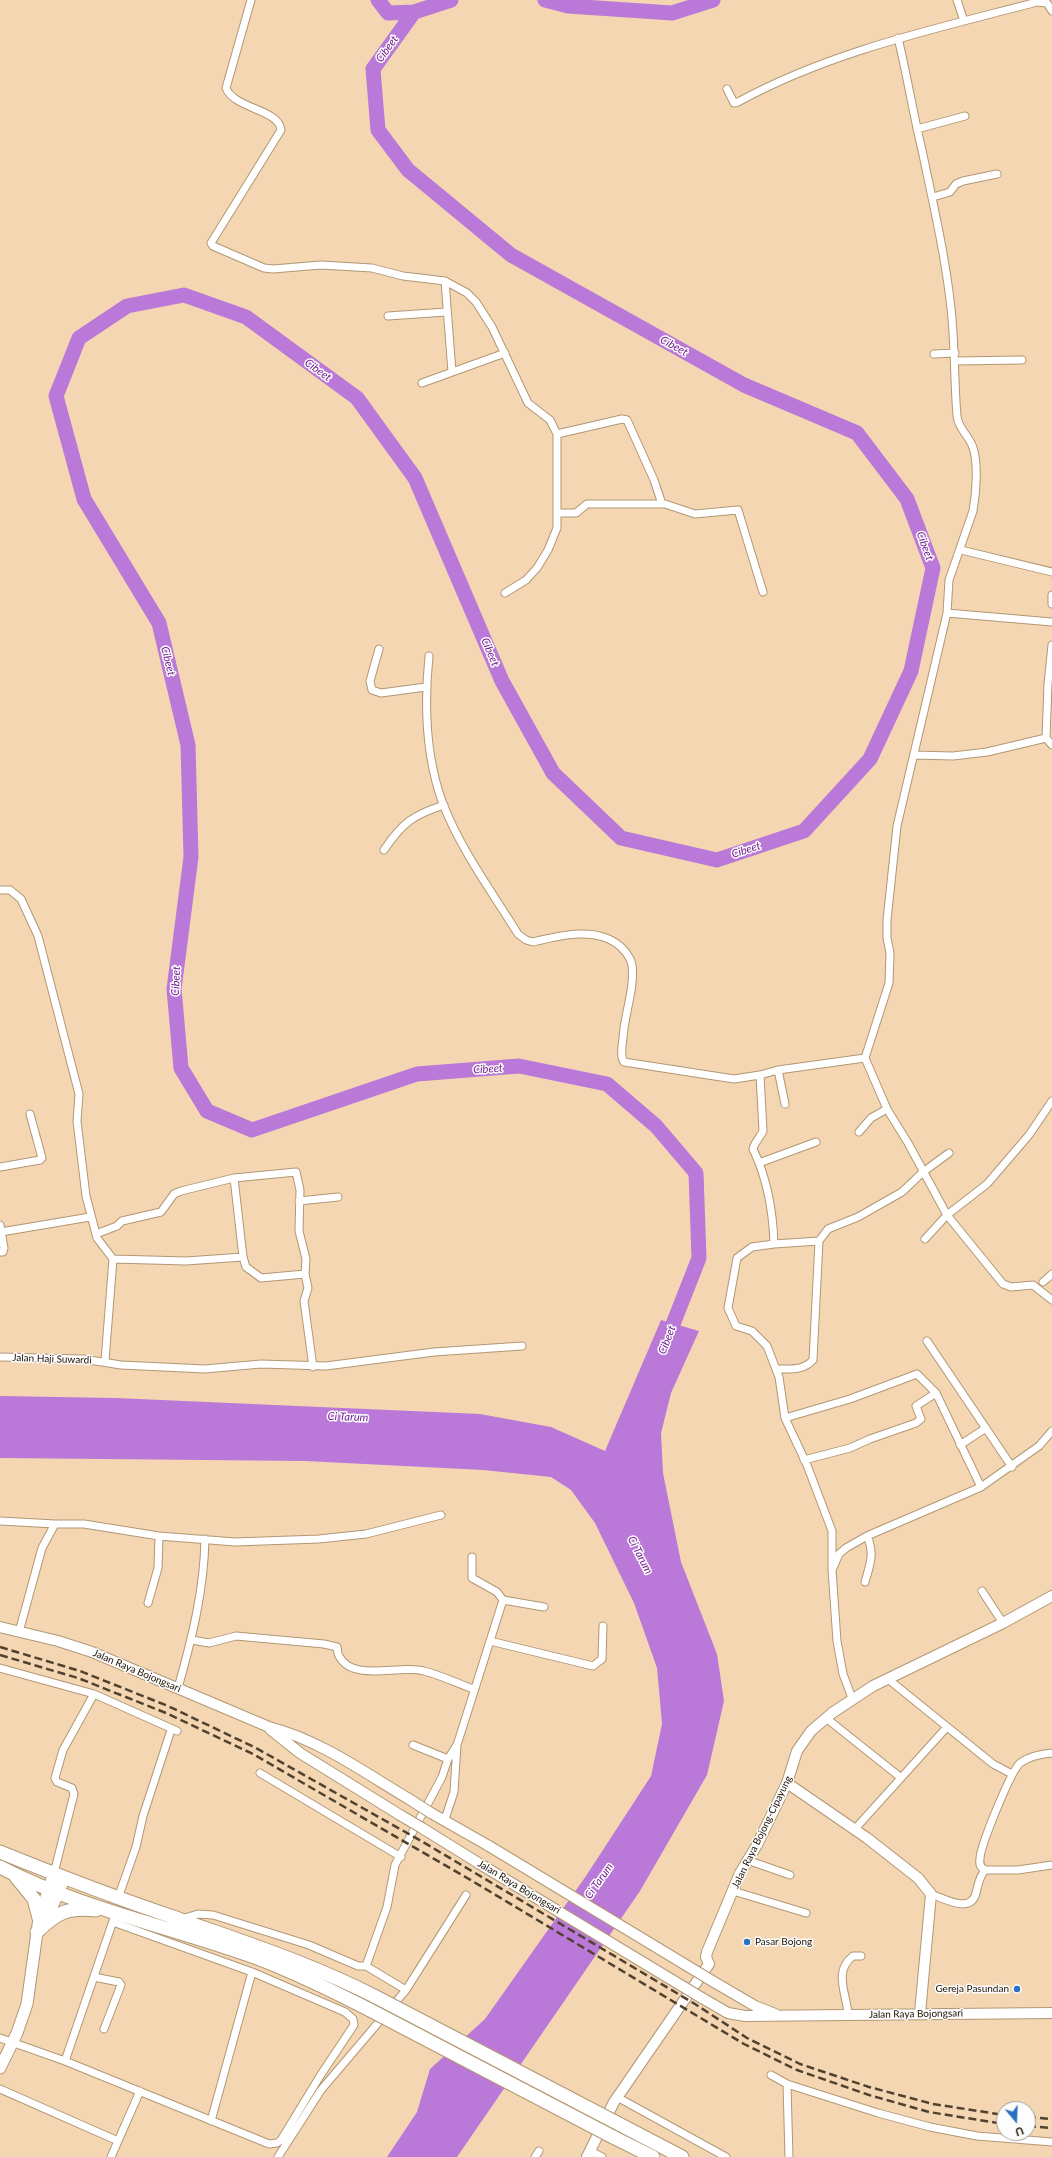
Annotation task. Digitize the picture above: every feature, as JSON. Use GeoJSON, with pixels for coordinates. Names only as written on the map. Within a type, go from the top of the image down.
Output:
{"type":"FeatureCollection","features":[{"type":"Feature","properties":{"kind":"highway"},"geometry":{"type":"LineString","coordinates":[[0,1852],[118,1898],[317,1969],[376,1997],[682,2157]]}},
{"type":"Feature","properties":{"kind":"highway"},"geometry":{"type":"LineString","coordinates":[[0,1867],[114,1917]]}},
{"type":"Feature","properties":{"kind":"highway"},"geometry":{"type":"LineString","coordinates":[[12,1873],[34,1898],[39,1918]]}},
{"type":"Feature","properties":{"kind":"highway"},"geometry":{"type":"LineString","coordinates":[[37,1932],[57,1914],[66,1911],[85,1909],[256,1958],[298,1974],[370,2010],[653,2157]]}},
{"type":"Feature","properties":{"kind":"main road"},"geometry":{"type":"LineString","coordinates":[[37,1932],[49,1914],[59,1875]]}},
{"type":"Feature","properties":{"kind":"main road"},"geometry":{"type":"LineString","coordinates":[[0,2068],[13,2042],[30,1987],[39,1918],[54,1890]]}},
{"type":"Feature","properties":{"kind":"street"},"geometry":{"type":"LineString","coordinates":[[251,0],[226,88],[231,96],[275,119],[282,130],[211,243],[213,246],[264,268],[273,269],[321,265],[372,268],[403,276],[445,282],[467,293],[476,302],[492,327],[528,403],[550,420],[557,434],[557,528],[554,537],[537,568],[526,580],[505,593]]}},
{"type":"Feature","properties":{"kind":"street"},"geometry":{"type":"LineString","coordinates":[[957,0],[964,21]]}},
{"type":"Feature","properties":{"kind":"street"},"geometry":{"type":"LineString","coordinates":[[727,89],[734,103],[837,58],[898,38],[1044,1],[1048,3],[1052,11]]}},
{"type":"Feature","properties":{"kind":"street"},"geometry":{"type":"LineString","coordinates":[[898,38],[933,197],[950,301],[956,361],[958,422],[970,441],[975,454],[973,511],[961,550],[949,580],[947,613],[931,672],[897,826],[893,851],[892,883],[887,920],[887,938],[890,954],[889,983],[865,1058],[886,1109],[908,1143],[947,1215],[1003,1284],[1011,1287],[1033,1285],[1052,1300]]}},
{"type":"Feature","properties":{"kind":"street"},"geometry":{"type":"LineString","coordinates":[[917,129],[965,116]]}},
{"type":"Feature","properties":{"kind":"street"},"geometry":{"type":"LineString","coordinates":[[933,197],[950,192],[956,184],[963,181],[996,174]]}},
{"type":"Feature","properties":{"kind":"street"},"geometry":{"type":"LineString","coordinates":[[445,282],[446,312],[452,372]]}},
{"type":"Feature","properties":{"kind":"street"},"geometry":{"type":"LineString","coordinates":[[388,316],[446,312]]}},
{"type":"Feature","properties":{"kind":"street"},"geometry":{"type":"LineString","coordinates":[[422,382],[505,353]]}},
{"type":"Feature","properties":{"kind":"street"},"geometry":{"type":"LineString","coordinates":[[934,354],[955,353]]}},
{"type":"Feature","properties":{"kind":"street"},"geometry":{"type":"LineString","coordinates":[[956,361],[1022,360]]}},
{"type":"Feature","properties":{"kind":"street"},"geometry":{"type":"LineString","coordinates":[[557,434],[622,419],[627,420],[654,480],[662,504]]}},
{"type":"Feature","properties":{"kind":"street"},"geometry":{"type":"LineString","coordinates":[[558,513],[576,513],[587,504],[662,504],[695,514],[738,510],[763,592]]}},
{"type":"Feature","properties":{"kind":"street"},"geometry":{"type":"LineString","coordinates":[[961,550],[1052,572]]}},
{"type":"Feature","properties":{"kind":"street"},"geometry":{"type":"LineString","coordinates":[[1052,596],[1052,604]]}},
{"type":"Feature","properties":{"kind":"street"},"geometry":{"type":"LineString","coordinates":[[947,613],[1052,622]]}},
{"type":"Feature","properties":{"kind":"street"},"geometry":{"type":"LineString","coordinates":[[1052,646],[1048,684],[1046,738],[1052,746]]}},
{"type":"Feature","properties":{"kind":"street"},"geometry":{"type":"LineString","coordinates":[[379,649],[370,681],[372,690],[381,693],[426,687]]}},
{"type":"Feature","properties":{"kind":"street"},"geometry":{"type":"LineString","coordinates":[[429,656],[426,687],[432,766],[444,805],[476,869],[518,934],[526,940],[533,942],[580,934],[596,934],[617,944],[629,957],[632,965],[623,1032],[622,1058],[624,1062],[627,1064],[734,1079],[760,1075],[778,1070],[865,1058]]}},
{"type":"Feature","properties":{"kind":"street"},"geometry":{"type":"LineString","coordinates":[[914,754],[953,756],[987,752],[1046,738]]}},
{"type":"Feature","properties":{"kind":"street"},"geometry":{"type":"LineString","coordinates":[[384,850],[401,828],[418,813],[444,805]]}},
{"type":"Feature","properties":{"kind":"street"},"geometry":{"type":"LineString","coordinates":[[0,890],[10,890],[23,902],[38,936],[79,1094],[77,1121],[86,1196],[90,1217],[96,1234],[104,1249],[113,1259],[131,1261],[186,1261],[243,1257]]}},
{"type":"Feature","properties":{"kind":"street"},"geometry":{"type":"LineString","coordinates":[[778,1070],[785,1104]]}},
{"type":"Feature","properties":{"kind":"street"},"geometry":{"type":"LineString","coordinates":[[760,1075],[763,1131],[761,1136],[755,1142],[754,1149],[768,1190],[774,1227],[774,1244]]}},
{"type":"Feature","properties":{"kind":"street"},"geometry":{"type":"LineString","coordinates":[[926,1239],[947,1215],[987,1184],[1029,1135],[1052,1101]]}},
{"type":"Feature","properties":{"kind":"street"},"geometry":{"type":"LineString","coordinates":[[859,1132],[871,1118],[886,1109]]}},
{"type":"Feature","properties":{"kind":"street"},"geometry":{"type":"LineString","coordinates":[[0,1167],[40,1160],[42,1158],[30,1114]]}},
{"type":"Feature","properties":{"kind":"street"},"geometry":{"type":"LineString","coordinates":[[759,1163],[816,1142]]}},
{"type":"Feature","properties":{"kind":"street"},"geometry":{"type":"LineString","coordinates":[[776,1369],[795,1370],[808,1365],[813,1360],[819,1241],[828,1229],[858,1217],[894,1198],[923,1172],[949,1153]]}},
{"type":"Feature","properties":{"kind":"street"},"geometry":{"type":"LineString","coordinates":[[96,1234],[117,1226],[122,1221],[161,1212],[177,1192],[234,1178],[296,1172],[300,1190],[299,1231],[306,1259],[305,1274],[308,1288],[304,1301],[313,1367]]}},
{"type":"Feature","properties":{"kind":"street"},"geometry":{"type":"LineString","coordinates":[[234,1178],[243,1257],[246,1267],[261,1278],[305,1274]]}},
{"type":"Feature","properties":{"kind":"street"},"geometry":{"type":"LineString","coordinates":[[300,1200],[338,1197]]}},
{"type":"Feature","properties":{"kind":"street"},"geometry":{"type":"LineString","coordinates":[[0,1252],[4,1250],[1,1228],[90,1217]]}},
{"type":"Feature","properties":{"kind":"street"},"geometry":{"type":"LineString","coordinates":[[819,1241],[752,1247],[737,1258],[728,1308],[736,1326],[752,1331],[767,1346],[776,1369],[786,1418],[832,1531],[832,1570],[839,1658],[852,1698]]}},
{"type":"Feature","properties":{"kind":"street"},"geometry":{"type":"LineString","coordinates":[[105,1361],[113,1259]]}},
{"type":"Feature","properties":{"kind":"street"},"geometry":{"type":"LineString","coordinates":[[1043,1282],[1052,1274]]}},
{"type":"Feature","properties":{"kind":"street"},"geometry":{"type":"LineString","coordinates":[[927,1341],[1012,1467]]}},
{"type":"Feature","properties":{"kind":"street","name":"Jalan Haji Suwardi"},"geometry":{"type":"LineString","coordinates":[[0,1357],[83,1359],[105,1361],[121,1365],[204,1369],[256,1364],[313,1367],[344,1365],[434,1352],[522,1346]]}},
{"type":"Feature","properties":{"kind":"street"},"geometry":{"type":"LineString","coordinates":[[786,1418],[850,1399],[917,1374],[936,1392],[981,1487]]}},
{"type":"Feature","properties":{"kind":"street"},"geometry":{"type":"LineString","coordinates":[[804,1460],[850,1448],[870,1439],[916,1423],[921,1419],[916,1406],[918,1403],[936,1392]]}},
{"type":"Feature","properties":{"kind":"street"},"geometry":{"type":"LineString","coordinates":[[960,1445],[986,1428]]}},
{"type":"Feature","properties":{"kind":"street"},"geometry":{"type":"LineString","coordinates":[[832,1570],[839,1554],[846,1548],[867,1536],[981,1487],[1012,1467],[1039,1446],[1052,1431]]}},
{"type":"Feature","properties":{"kind":"street"},"geometry":{"type":"LineString","coordinates":[[0,1521],[84,1524],[159,1536],[241,1542],[343,1536],[373,1532],[441,1515]]}},
{"type":"Feature","properties":{"kind":"street"},"geometry":{"type":"LineString","coordinates":[[19,1632],[42,1548],[55,1524]]}},
{"type":"Feature","properties":{"kind":"street"},"geometry":{"type":"LineString","coordinates":[[148,1604],[158,1568],[159,1536]]}},
{"type":"Feature","properties":{"kind":"street"},"geometry":{"type":"LineString","coordinates":[[865,1582],[872,1556],[872,1547],[867,1536]]}},
{"type":"Feature","properties":{"kind":"street"},"geometry":{"type":"LineString","coordinates":[[178,1688],[192,1640],[204,1571],[204,1540]]}},
{"type":"Feature","properties":{"kind":"street"},"geometry":{"type":"LineString","coordinates":[[472,1557],[472,1578],[498,1592],[503,1600],[544,1607]]}},
{"type":"Feature","properties":{"kind":"street"},"geometry":{"type":"LineString","coordinates":[[982,1591],[1003,1623]]}},
{"type":"Feature","properties":{"kind":"street","name":"Jalan Raya Bojong-Cipayung"},"geometry":{"type":"LineString","coordinates":[[588,2154],[617,2097],[709,1964],[706,1957],[707,1952],[733,1891],[747,1860],[788,1783],[797,1751],[811,1731],[852,1698],[1003,1623],[1052,1596]]}},
{"type":"Feature","properties":{"kind":"street"},"geometry":{"type":"LineString","coordinates":[[444,1819],[454,1792],[457,1745],[473,1689],[503,1600]]}},
{"type":"Feature","properties":{"kind":"street"},"geometry":{"type":"LineString","coordinates":[[490,1641],[593,1666],[602,1659],[603,1626]]}},
{"type":"Feature","properties":{"kind":"street","name":"Jalan Raya Bojongsari"},"geometry":{"type":"LineString","coordinates":[[0,1627],[92,1652],[269,1727],[292,1734],[305,1740],[444,1819],[714,1982],[762,2009],[780,2016]]}},
{"type":"Feature","properties":{"kind":"street"},"geometry":{"type":"LineString","coordinates":[[192,1640],[209,1643],[236,1636],[324,1644],[337,1647],[340,1658],[351,1667],[375,1672],[394,1669],[418,1670],[473,1689]]}},
{"type":"Feature","properties":{"kind":"street"},"geometry":{"type":"LineString","coordinates":[[0,1668],[94,1694],[174,1730],[143,1816],[136,1847],[118,1898]]}},
{"type":"Feature","properties":{"kind":"street"},"geometry":{"type":"LineString","coordinates":[[888,1679],[993,1764],[1012,1774]]}},
{"type":"Feature","properties":{"kind":"street"},"geometry":{"type":"LineString","coordinates":[[59,1875],[74,1794],[72,1788],[57,1782],[55,1778],[63,1750],[94,1694]]}},
{"type":"Feature","properties":{"kind":"street"},"geometry":{"type":"LineString","coordinates":[[826,1718],[900,1777]]}},
{"type":"Feature","properties":{"kind":"street","name":"Jalan Raya Bojongsari"},"geometry":{"type":"LineString","coordinates":[[269,1727],[300,1753],[400,1815],[702,1998],[716,2008],[736,2016],[848,2016],[920,2013],[1052,2012]]}},
{"type":"Feature","properties":{"kind":"street"},"geometry":{"type":"LineString","coordinates":[[854,1830],[900,1777],[947,1727]]}},
{"type":"Feature","properties":{"kind":"street"},"geometry":{"type":"LineString","coordinates":[[413,1745],[448,1759]]}},
{"type":"Feature","properties":{"kind":"street"},"geometry":{"type":"LineString","coordinates":[[366,1966],[387,1907],[395,1865],[401,1857],[442,1777],[448,1759],[457,1745]]}},
{"type":"Feature","properties":{"kind":"street"},"geometry":{"type":"LineString","coordinates":[[985,1870],[981,1865],[980,1856],[988,1832],[1012,1774],[1020,1764],[1029,1758],[1052,1753]]}},
{"type":"Feature","properties":{"kind":"street"},"geometry":{"type":"LineString","coordinates":[[260,1773],[401,1857]]}},
{"type":"Feature","properties":{"kind":"street"},"geometry":{"type":"LineString","coordinates":[[442,1777],[454,1781]]}},
{"type":"Feature","properties":{"kind":"street"},"geometry":{"type":"LineString","coordinates":[[788,1783],[915,1875],[931,1894],[963,1905],[970,1903],[975,1897],[981,1874],[985,1870],[1018,1870],[1052,1865]]}},
{"type":"Feature","properties":{"kind":"street"},"geometry":{"type":"LineString","coordinates":[[381,1803],[389,1787]]}},
{"type":"Feature","properties":{"kind":"street"},"geometry":{"type":"LineString","coordinates":[[747,1860],[790,1875]]}},
{"type":"Feature","properties":{"kind":"street"},"geometry":{"type":"LineString","coordinates":[[733,1891],[806,1913]]}},
{"type":"Feature","properties":{"kind":"street"},"geometry":{"type":"LineString","coordinates":[[920,2013],[931,1894]]}},
{"type":"Feature","properties":{"kind":"street"},"geometry":{"type":"LineString","coordinates":[[278,2157],[322,2090],[406,1990],[466,1895]]}},
{"type":"Feature","properties":{"kind":"street"},"geometry":{"type":"LineString","coordinates":[[179,1920],[198,1914],[213,1915],[309,1945],[358,1966],[366,1966],[406,1990]]}},
{"type":"Feature","properties":{"kind":"street"},"geometry":{"type":"LineString","coordinates":[[0,2038],[65,2061],[269,2144],[277,2143],[354,2024],[353,2019],[345,2012],[252,1972],[114,1917],[65,2061]]}},
{"type":"Feature","properties":{"kind":"street"},"geometry":{"type":"LineString","coordinates":[[848,2016],[842,1977],[845,1965],[850,1958],[853,1956],[861,1956]]}},
{"type":"Feature","properties":{"kind":"street"},"geometry":{"type":"LineString","coordinates":[[211,2121],[252,1972]]}},
{"type":"Feature","properties":{"kind":"street"},"geometry":{"type":"LineString","coordinates":[[94,1977],[119,1982],[120,1985],[104,2029]]}},
{"type":"Feature","properties":{"kind":"street"},"geometry":{"type":"LineString","coordinates":[[771,2075],[787,2084],[878,2113],[930,2127],[977,2136],[1052,2142]]}},
{"type":"Feature","properties":{"kind":"street"},"geometry":{"type":"LineString","coordinates":[[787,2084],[788,2157]]}},
{"type":"Feature","properties":{"kind":"street"},"geometry":{"type":"LineString","coordinates":[[0,2088],[118,2141]]}},
{"type":"Feature","properties":{"kind":"street"},"geometry":{"type":"LineString","coordinates":[[111,2157],[140,2091]]}},
{"type":"Feature","properties":{"kind":"street"},"geometry":{"type":"LineString","coordinates":[[617,2097],[726,2157]]}},
{"type":"Feature","properties":{"kind":"street"},"geometry":{"type":"LineString","coordinates":[[588,2154],[602,2157]]}},
{"type":"Feature","properties":{"kind":"water","name":"Ci Tarum"},"geometry":{"type":"Polygon","coordinates":[[[661,1320],[699,1331],[671,1393],[661,1433],[663,1473],[681,1562],[717,1654],[724,1701],[707,1775],[640,1891],[457,2157],[387,2157],[417,2112],[430,2069],[485,2019],[586,1876],[651,1776],[662,1724],[657,1668],[634,1603],[595,1523],[571,1490],[551,1477],[483,1470],[305,1461],[0,1458],[0,1396],[116,1398],[480,1414],[551,1427],[605,1451],[661,1320]]]}},
{"type":"Feature","properties":{"kind":"waterway"},"geometry":{"type":"LineString","coordinates":[[378,0],[388,13],[414,12]]}},
{"type":"Feature","properties":{"kind":"waterway","name":"Cibeet"},"geometry":{"type":"LineString","coordinates":[[451,0],[414,12],[373,69],[378,130],[408,170],[511,255],[744,385],[857,433],[907,499],[933,568],[911,671],[870,759],[804,831],[717,860],[621,838],[553,773],[502,681],[415,478],[357,398],[246,317],[184,295],[127,306],[79,338],[56,396],[84,499],[159,623],[188,745],[191,857],[174,989],[181,1068],[207,1111],[252,1130],[417,1074],[519,1066],[607,1084],[656,1126],[696,1173],[699,1258],[666,1342]]}},
{"type":"Feature","properties":{"kind":"waterway","name":"Cibeet"},"geometry":{"type":"LineString","coordinates":[[545,0],[568,6],[672,13],[713,0]]}},
{"type":"Feature","properties":{"kind":"railway"},"geometry":{"type":"LineString","coordinates":[[0,1647],[80,1671],[168,1706],[256,1748],[423,1842],[695,2004],[747,2038],[800,2064],[869,2087],[933,2104],[996,2114]]}},
{"type":"Feature","properties":{"kind":"railway"},"geometry":{"type":"LineString","coordinates":[[0,1655],[78,1678],[166,1713],[253,1754],[474,1882],[744,2044],[797,2070],[869,2095],[929,2112],[996,2123]]}},
{"type":"Feature","properties":{"kind":"railway"},"geometry":{"type":"LineString","coordinates":[[1036,2118],[1052,2119]]}},
{"type":"Feature","properties":{"kind":"railway"},"geometry":{"type":"LineString","coordinates":[[1036,2127],[1052,2128]]}},
{"type":"Feature","properties":{"kind":"place","name":"Pasar Bojong"},"geometry":{"type":"Point","coordinates":[747,1942]}},
{"type":"Feature","properties":{"kind":"place","name":"Gereja Pasundan"},"geometry":{"type":"Point","coordinates":[1017,1989]}}]}
